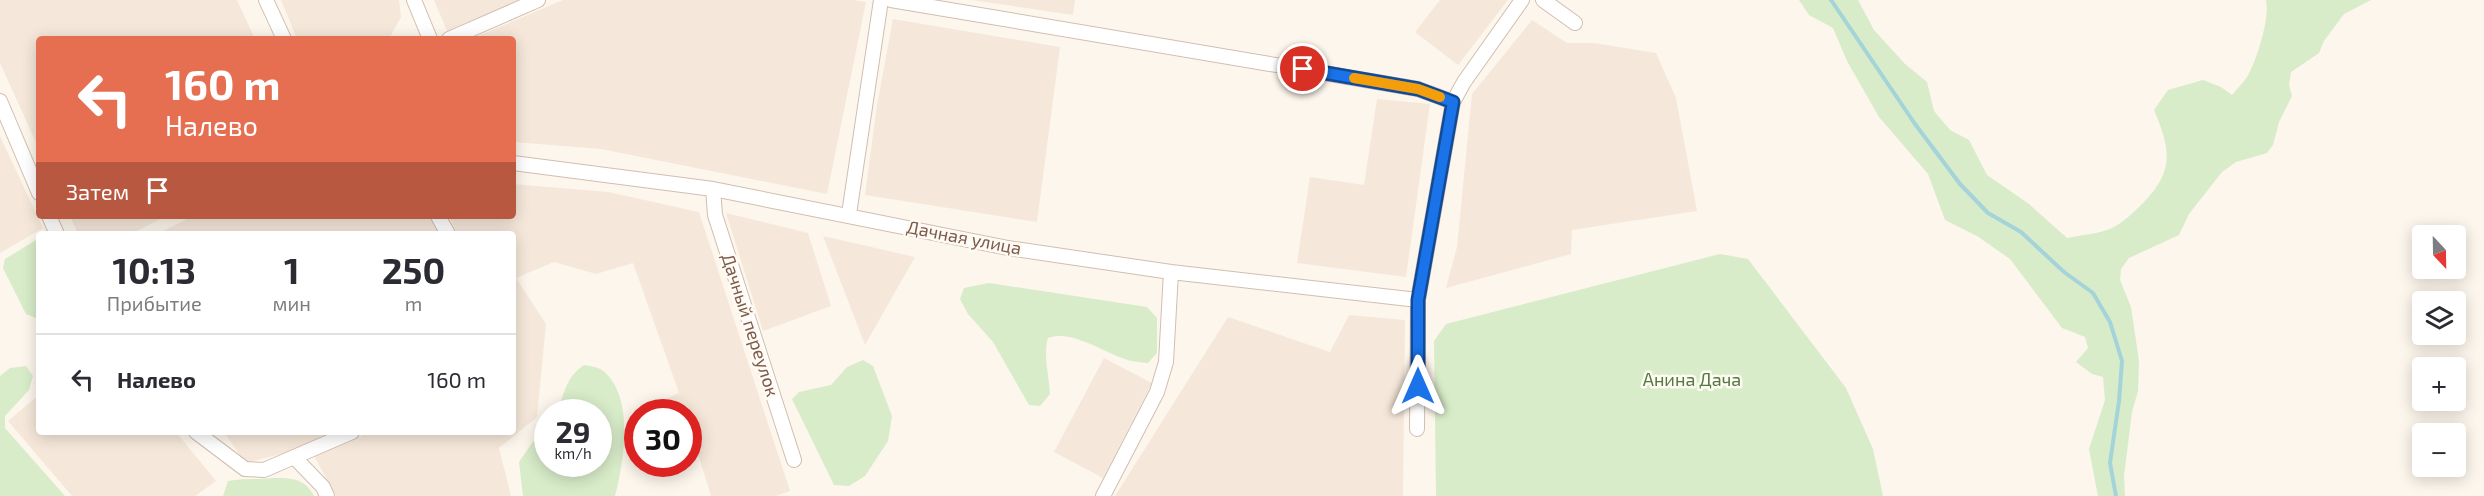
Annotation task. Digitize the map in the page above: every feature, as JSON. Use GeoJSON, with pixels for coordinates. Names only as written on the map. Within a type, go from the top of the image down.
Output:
{"type":"FeatureCollection","features":[{"type":"Feature","properties":{"kind":"street"},"geometry":{"type":"LineString","coordinates":[[266,0],[283,36]]}},
{"type":"Feature","properties":{"kind":"street"},"geometry":{"type":"LineString","coordinates":[[414,0],[429,36]]}},
{"type":"Feature","properties":{"kind":"street"},"geometry":{"type":"LineString","coordinates":[[456,36],[538,0]]}},
{"type":"Feature","properties":{"kind":"street"},"geometry":{"type":"LineString","coordinates":[[849,214],[881,0]]}},
{"type":"Feature","properties":{"kind":"street"},"geometry":{"type":"LineString","coordinates":[[891,0],[1418,89],[1453,102]]}},
{"type":"Feature","properties":{"kind":"street"},"geometry":{"type":"LineString","coordinates":[[1418,429],[1418,300],[1453,102],[1464,82],[1522,0]]}},
{"type":"Feature","properties":{"kind":"street"},"geometry":{"type":"LineString","coordinates":[[1543,0],[1575,23]]}},
{"type":"Feature","properties":{"kind":"street"},"geometry":{"type":"LineString","coordinates":[[0,101],[36,186]]}},
{"type":"Feature","properties":{"kind":"street","name":"Дачная улица"},"geometry":{"type":"LineString","coordinates":[[516,163],[713,189],[849,214],[1008,248],[1171,272],[1418,300]]}},
{"type":"Feature","properties":{"kind":"street","name":"Дачный переулок"},"geometry":{"type":"LineString","coordinates":[[713,189],[715,215],[794,460]]}},
{"type":"Feature","properties":{"kind":"street"},"geometry":{"type":"LineString","coordinates":[[1103,496],[1157,392],[1166,362],[1171,272]]}},
{"type":"Feature","properties":{"kind":"street"},"geometry":{"type":"LineString","coordinates":[[200,435],[245,470],[264,470],[345,435]]}},
{"type":"Feature","properties":{"kind":"street"},"geometry":{"type":"LineString","coordinates":[[295,458],[323,487],[327,496]]}},
{"type":"Feature","properties":{"kind":"shaded area"},"geometry":{"type":"Polygon","coordinates":[[[0,0],[237,0],[254,36],[36,36],[36,142],[0,63],[0,0]]]}},
{"type":"Feature","properties":{"kind":"shaded area"},"geometry":{"type":"Polygon","coordinates":[[[281,0],[399,0],[401,17],[391,36],[296,36],[281,0]]]}},
{"type":"Feature","properties":{"kind":"shaded area"},"geometry":{"type":"Polygon","coordinates":[[[434,0],[519,0],[447,31],[434,0]]]}},
{"type":"Feature","properties":{"kind":"shaded area"},"geometry":{"type":"Polygon","coordinates":[[[563,0],[854,0],[866,2],[827,194],[601,149],[516,142],[516,36],[478,36],[563,0]]]}},
{"type":"Feature","properties":{"kind":"shaded area"},"geometry":{"type":"Polygon","coordinates":[[[972,0],[1075,0],[1073,15],[972,0]]]}},
{"type":"Feature","properties":{"kind":"shaded area"},"geometry":{"type":"Polygon","coordinates":[[[1440,0],[1508,0],[1458,65],[1415,32],[1440,0]]]}},
{"type":"Feature","properties":{"kind":"shaded area"},"geometry":{"type":"Polygon","coordinates":[[[893,19],[1060,47],[1037,222],[865,195],[877,105],[893,19]]]}},
{"type":"Feature","properties":{"kind":"shaded area"},"geometry":{"type":"Polygon","coordinates":[[[1532,20],[1567,43],[1594,43],[1656,53],[1676,98],[1697,211],[1572,230],[1571,254],[1446,288],[1457,247],[1472,94],[1532,20]]]}},
{"type":"Feature","properties":{"kind":"shaded area"},"geometry":{"type":"Polygon","coordinates":[[[1377,99],[1430,104],[1406,277],[1297,263],[1310,177],[1364,185],[1377,99]]]}},
{"type":"Feature","properties":{"kind":"shaded area"},"geometry":{"type":"Polygon","coordinates":[[[0,136],[36,213],[36,219],[39,219],[43,228],[0,253],[0,136]]]}},
{"type":"Feature","properties":{"kind":"shaded area"},"geometry":{"type":"Polygon","coordinates":[[[516,184],[608,192],[699,212],[790,491],[776,496],[711,496],[702,467],[702,399],[666,399],[679,393],[633,263],[596,274],[554,262],[516,278],[516,231],[456,231],[450,219],[516,219],[516,184]]]}},
{"type":"Feature","properties":{"kind":"shaded area"},"geometry":{"type":"Polygon","coordinates":[[[726,213],[808,233],[831,306],[763,331],[726,213]]]}},
{"type":"Feature","properties":{"kind":"shaded area"},"geometry":{"type":"Polygon","coordinates":[[[71,219],[160,219],[137,231],[77,231],[71,219]]]}},
{"type":"Feature","properties":{"kind":"shaded area"},"geometry":{"type":"Polygon","coordinates":[[[187,219],[431,219],[437,231],[163,231],[187,219]]]}},
{"type":"Feature","properties":{"kind":"shaded area"},"geometry":{"type":"Polygon","coordinates":[[[823,236],[915,257],[865,345],[823,236]]]}},
{"type":"Feature","properties":{"kind":"shaded area"},"geometry":{"type":"Polygon","coordinates":[[[516,278],[546,324],[539,399],[534,399],[534,419],[516,434],[516,278]]]}},
{"type":"Feature","properties":{"kind":"shaded area"},"geometry":{"type":"Polygon","coordinates":[[[1349,315],[1405,320],[1403,496],[1115,496],[1228,317],[1330,352],[1349,315]]]}},
{"type":"Feature","properties":{"kind":"shaded area"},"geometry":{"type":"Polygon","coordinates":[[[1104,358],[1152,383],[1103,478],[1054,452],[1104,358]]]}},
{"type":"Feature","properties":{"kind":"shaded area"},"geometry":{"type":"Polygon","coordinates":[[[36,398],[36,435],[178,435],[216,481],[195,496],[72,496],[8,421],[36,398]]]}},
{"type":"Feature","properties":{"kind":"shaded area"},"geometry":{"type":"Polygon","coordinates":[[[226,435],[330,435],[297,450],[245,463],[226,435]]]}},
{"type":"Feature","properties":{"kind":"shaded area"},"geometry":{"type":"Polygon","coordinates":[[[363,435],[515,435],[499,448],[511,496],[336,496],[314,456],[363,435]]]}},
{"type":"Feature","properties":{"kind":"green space"},"geometry":{"type":"Polygon","coordinates":[[[1799,0],[1858,0],[1874,30],[1905,64],[1927,82],[1934,111],[1950,130],[1969,140],[1987,175],[2029,204],[2067,238],[2112,228],[2144,202],[2161,179],[2167,158],[2164,136],[2154,110],[2168,90],[2203,80],[2221,87],[2232,95],[2247,77],[2255,60],[2262,39],[2267,8],[2266,0],[2371,0],[2344,14],[2324,41],[2319,53],[2291,72],[2289,85],[2292,96],[2279,122],[2273,145],[2267,153],[2236,162],[2222,172],[2189,214],[2179,235],[2129,258],[2121,269],[2120,280],[2131,307],[2139,361],[2138,391],[2132,412],[2124,476],[2125,496],[2098,496],[2089,449],[2105,400],[2103,377],[2092,374],[2076,362],[2088,348],[2085,337],[2062,328],[2010,259],[1977,236],[1945,220],[1928,174],[1879,117],[1847,61],[1833,28],[1809,15],[1799,0]]]}},
{"type":"Feature","properties":{"kind":"green space"},"geometry":{"type":"Polygon","coordinates":[[[36,240],[36,318],[26,314],[3,268],[5,259],[36,240]]]}},
{"type":"Feature","properties":{"kind":"green space","name":"Анина Дача"},"geometry":{"type":"Polygon","coordinates":[[[1720,254],[1748,259],[1846,388],[1873,449],[1883,496],[1436,496],[1434,341],[1446,324],[1720,254]]]}},
{"type":"Feature","properties":{"kind":"green space"},"geometry":{"type":"Polygon","coordinates":[[[989,283],[1147,307],[1157,318],[1157,353],[1148,363],[1136,362],[1067,336],[1048,338],[1046,358],[1050,394],[1040,406],[1029,405],[993,342],[968,314],[960,299],[964,288],[989,283]]]}},
{"type":"Feature","properties":{"kind":"green space"},"geometry":{"type":"Polygon","coordinates":[[[863,360],[873,366],[892,416],[888,441],[865,476],[849,486],[834,485],[792,399],[799,392],[831,385],[847,367],[863,360]]]}},
{"type":"Feature","properties":{"kind":"green space"},"geometry":{"type":"Polygon","coordinates":[[[584,365],[602,370],[612,381],[619,395],[623,412],[624,447],[615,496],[523,496],[519,462],[534,441],[534,477],[612,477],[612,399],[562,399],[569,381],[584,365]]]}},
{"type":"Feature","properties":{"kind":"green space"},"geometry":{"type":"Polygon","coordinates":[[[26,366],[33,376],[29,390],[5,416],[5,428],[65,496],[0,496],[0,376],[10,368],[26,366]]]}},
{"type":"Feature","properties":{"kind":"green space"},"geometry":{"type":"Polygon","coordinates":[[[273,478],[302,482],[314,496],[223,496],[228,481],[273,478]]]}},
{"type":"Feature","properties":{"kind":"waterway"},"geometry":{"type":"LineString","coordinates":[[1831,0],[1915,124],[1960,184],[1988,213],[2021,232],[2064,272],[2093,293],[2110,322],[2122,361],[2110,463],[2116,496]]}},
{"type":"Feature","properties":{"kind":"slow traffic"},"geometry":{"type":"LineString","coordinates":[[1354,78],[1418,89],[1440,97]]}},
{"type":"Feature","properties":{"kind":"route"},"geometry":{"type":"LineString","coordinates":[[1303,69],[1418,89],[1453,102],[1418,300],[1418,386]]}}]}
